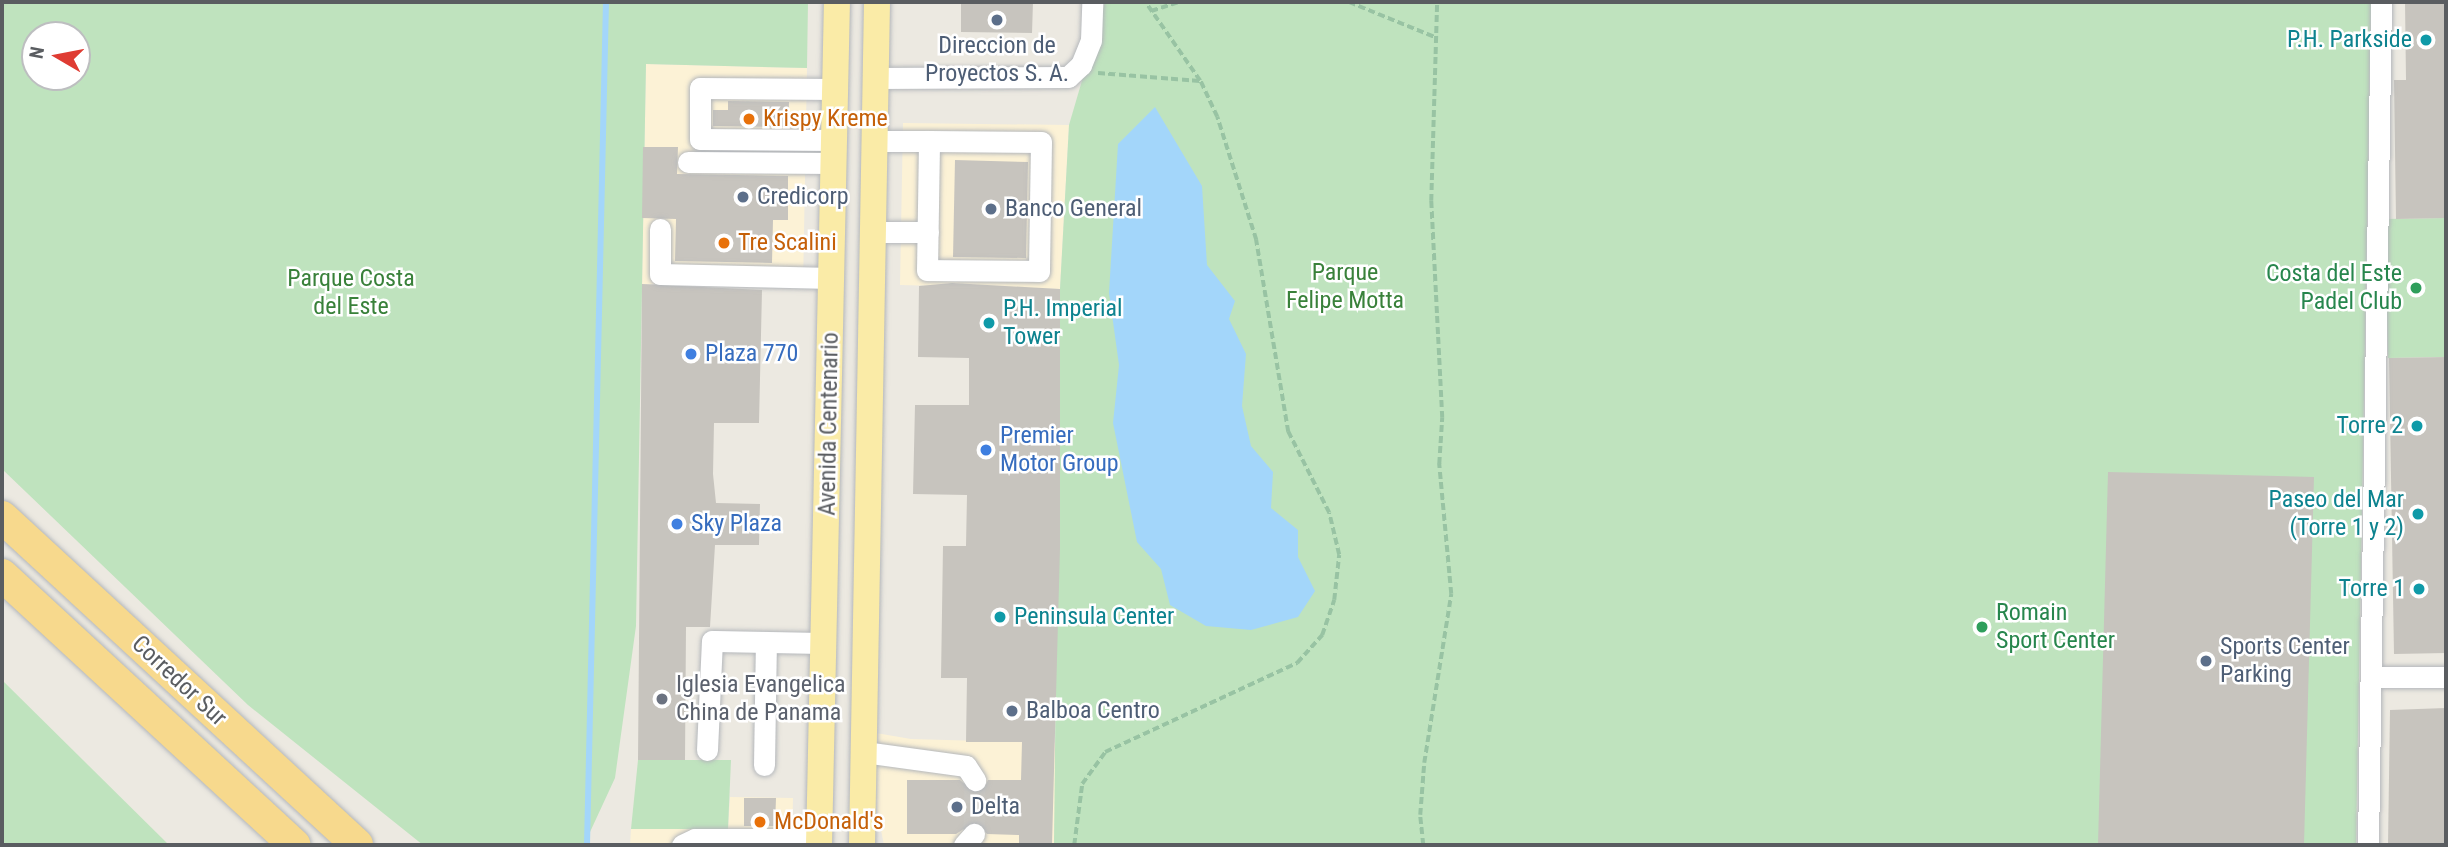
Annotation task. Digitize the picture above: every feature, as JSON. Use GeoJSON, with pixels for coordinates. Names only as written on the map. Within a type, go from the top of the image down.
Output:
{"type":"FeatureCollection","features":[{"type":"Feature","properties":{"kind":"highway","name":"Corredor Sur"},"geometry":{"type":"LineString","coordinates":[[2,517],[357,845]]}},
{"type":"Feature","properties":{"kind":"highway","name":"Corredor Sur"},"geometry":{"type":"LineString","coordinates":[[2,575],[295,845]]}},
{"type":"Feature","properties":{"kind":"main road","name":"Avenida Centenario"},"geometry":{"type":"LineString","coordinates":[[819,842],[837,2]]}},
{"type":"Feature","properties":{"kind":"main road","name":"Avenida Centenario"},"geometry":{"type":"LineString","coordinates":[[862,845],[877,2]]}},
{"type":"Feature","properties":{"kind":"main road"},"geometry":{"type":"LineString","coordinates":[[836,83],[876,78]]}},
{"type":"Feature","properties":{"kind":"main road"},"geometry":{"type":"LineString","coordinates":[[825,638],[866,634]]}},
{"type":"Feature","properties":{"kind":"main road"},"geometry":{"type":"LineString","coordinates":[[820,803],[863,805]]}},
{"type":"Feature","properties":{"kind":"lane"},"geometry":{"type":"LineString","coordinates":[[876,78],[1068,77],[1081,65],[1091,40],[1092,2]]}},
{"type":"Feature","properties":{"kind":"lane"},"geometry":{"type":"LineString","coordinates":[[2368,845],[2381,2]]}},
{"type":"Feature","properties":{"kind":"lane"},"geometry":{"type":"LineString","coordinates":[[834,152],[699,139],[700,88],[836,83]]}},
{"type":"Feature","properties":{"kind":"lane"},"geometry":{"type":"LineString","coordinates":[[874,141],[929,141],[1041,142],[1040,271],[927,270],[929,141]]}},
{"type":"Feature","properties":{"kind":"lane"},"geometry":{"type":"LineString","coordinates":[[688,162],[834,152]]}},
{"type":"Feature","properties":{"kind":"lane"},"geometry":{"type":"LineString","coordinates":[[660,229],[660,274],[832,278]]}},
{"type":"Feature","properties":{"kind":"lane"},"geometry":{"type":"LineString","coordinates":[[873,232],[928,232]]}},
{"type":"Feature","properties":{"kind":"lane"},"geometry":{"type":"LineString","coordinates":[[708,750],[712,641],[766,642],[825,638]]}},
{"type":"Feature","properties":{"kind":"lane"},"geometry":{"type":"LineString","coordinates":[[764,765],[766,642]]}},
{"type":"Feature","properties":{"kind":"lane"},"geometry":{"type":"LineString","coordinates":[[2372,677],[2446,677]]}},
{"type":"Feature","properties":{"kind":"lane"},"geometry":{"type":"LineString","coordinates":[[864,752],[966,766],[975,780]]}},
{"type":"Feature","properties":{"kind":"lane"},"geometry":{"type":"LineString","coordinates":[[681,845],[695,839],[819,842]]}},
{"type":"Feature","properties":{"kind":"path"},"geometry":{"type":"LineString","coordinates":[[1074,845],[1082,784],[1105,752],[1297,663],[1322,635],[1334,600],[1339,555],[1329,513],[1288,432],[1255,240],[1217,117],[1200,81],[1145,2]]}},
{"type":"Feature","properties":{"kind":"path"},"geometry":{"type":"LineString","coordinates":[[1151,11],[1178,2]]}},
{"type":"Feature","properties":{"kind":"path"},"geometry":{"type":"LineString","coordinates":[[1349,2],[1437,38]]}},
{"type":"Feature","properties":{"kind":"path"},"geometry":{"type":"LineString","coordinates":[[1423,845],[1424,763],[1451,594],[1440,464],[1442,418],[1431,201],[1437,2]]}},
{"type":"Feature","properties":{"kind":"path"},"geometry":{"type":"LineString","coordinates":[[1081,65],[1113,77],[1200,81]]}},
{"type":"Feature","properties":{"kind":"shaded area"},"geometry":{"type":"Polygon","coordinates":[[[646,64],[807,68],[803,287],[642,284],[646,64]]]}},
{"type":"Feature","properties":{"kind":"shaded area"},"geometry":{"type":"Polygon","coordinates":[[[903,123],[1069,125],[1060,289],[900,285],[903,123]]]}},
{"type":"Feature","properties":{"kind":"shaded area"},"geometry":{"type":"Polygon","coordinates":[[[876,733],[911,739],[1057,743],[1054,845],[884,845],[876,805],[876,733]]]}},
{"type":"Feature","properties":{"kind":"shaded area"},"geometry":{"type":"Polygon","coordinates":[[[730,797],[793,798],[792,845],[630,845],[631,829],[728,829],[730,797]]]}},
{"type":"Feature","properties":{"kind":"green space","name":"Parque Costa del Este"},"geometry":{"type":"Polygon","coordinates":[[[2,2],[808,2],[807,68],[646,64],[636,626],[615,778],[584,845],[423,845],[248,705],[2,469],[2,2]]]}},
{"type":"Feature","properties":{"kind":"green space","name":"Parque Felipe Motta"},"geometry":{"type":"Polygon","coordinates":[[[1105,2],[2371,2],[2356,845],[1054,845],[1060,289],[1069,125],[1105,2]]]}},
{"type":"Feature","properties":{"kind":"green space","name":"Costa del Este Padel Club"},"geometry":{"type":"Polygon","coordinates":[[[2446,218],[2446,357],[2388,358],[2385,219],[2446,218]]]}},
{"type":"Feature","properties":{"kind":"green space"},"geometry":{"type":"Polygon","coordinates":[[[2,680],[169,845],[2,845],[2,680]]]}},
{"type":"Feature","properties":{"kind":"green space"},"geometry":{"type":"Polygon","coordinates":[[[638,760],[731,760],[728,829],[631,829],[638,760]]]}},
{"type":"Feature","properties":{"kind":"water"},"geometry":{"type":"Polygon","coordinates":[[[1155,107],[1202,186],[1207,265],[1235,301],[1229,319],[1246,354],[1242,406],[1251,446],[1273,472],[1271,508],[1298,530],[1298,557],[1315,591],[1298,617],[1251,630],[1206,626],[1170,605],[1161,569],[1137,542],[1113,423],[1119,365],[1109,293],[1118,144],[1155,107]]]}},
{"type":"Feature","properties":{"kind":"building","name":"Direccion de Proyectos S. A."},"geometry":{"type":"Polygon","coordinates":[[[961,2],[1033,2],[1032,33],[961,32],[961,2]]]}},
{"type":"Feature","properties":{"kind":"building"},"geometry":{"type":"Polygon","coordinates":[[[2405,2],[2446,2],[2446,218],[2396,219],[2394,80],[2406,80],[2405,2]]]}},
{"type":"Feature","properties":{"kind":"building","name":"Krispy Kreme"},"geometry":{"type":"Polygon","coordinates":[[[728,101],[789,102],[788,127],[713,126],[713,110],[728,110],[728,101]]]}},
{"type":"Feature","properties":{"kind":"building"},"geometry":{"type":"Polygon","coordinates":[[[643,147],[678,147],[677,174],[788,176],[788,220],[773,220],[772,263],[675,261],[676,219],[642,218],[643,147]]]}},
{"type":"Feature","properties":{"kind":"building","name":"Banco General"},"geometry":{"type":"Polygon","coordinates":[[[955,160],[1028,162],[1026,258],[953,257],[955,160]]]}},
{"type":"Feature","properties":{"kind":"building"},"geometry":{"type":"Polygon","coordinates":[[[952,283],[1060,289],[1060,548],[1052,845],[1019,845],[1019,835],[987,834],[976,821],[956,834],[907,834],[907,780],[960,780],[975,793],[983,791],[988,780],[1021,780],[1022,742],[966,742],[967,678],[941,678],[943,546],[966,546],[967,495],[913,494],[915,405],[969,405],[969,358],[918,357],[919,286],[952,283]]]}},
{"type":"Feature","properties":{"kind":"building"},"geometry":{"type":"Polygon","coordinates":[[[642,284],[762,290],[759,423],[714,423],[713,474],[716,503],[760,504],[759,545],[715,545],[710,627],[686,627],[685,760],[638,760],[642,284]]]}},
{"type":"Feature","properties":{"kind":"building","name":"Paseo del Mar (Torre 1 y 2)"},"geometry":{"type":"Polygon","coordinates":[[[2446,357],[2446,653],[2394,654],[2389,358],[2446,357]]]}},
{"type":"Feature","properties":{"kind":"building","name":"Sports Center Parking"},"geometry":{"type":"Polygon","coordinates":[[[2108,472],[2314,477],[2304,845],[2098,845],[2108,472]]]}},
{"type":"Feature","properties":{"kind":"building"},"geometry":{"type":"Polygon","coordinates":[[[2446,708],[2446,845],[2388,845],[2390,710],[2446,708]]]}},
{"type":"Feature","properties":{"kind":"building"},"geometry":{"type":"Polygon","coordinates":[[[744,798],[776,798],[775,826],[744,826],[744,798]]]}},
{"type":"Feature","properties":{"kind":"waterway"},"geometry":{"type":"LineString","coordinates":[[587,845],[606,2]]}},
{"type":"Feature","properties":{"kind":"tunnel"},"geometry":{"type":"LineString","coordinates":[[974,834],[975,780]]}},
{"type":"Feature","properties":{"kind":"place","name":"Direccion de Proyectos S. A."},"geometry":{"type":"Point","coordinates":[997,20]}},
{"type":"Feature","properties":{"kind":"place","name":"P.H. Parkside"},"geometry":{"type":"Point","coordinates":[2426,40]}},
{"type":"Feature","properties":{"kind":"place","name":"Krispy Kreme"},"geometry":{"type":"Point","coordinates":[749,119]}},
{"type":"Feature","properties":{"kind":"place","name":"Credicorp"},"geometry":{"type":"Point","coordinates":[743,197]}},
{"type":"Feature","properties":{"kind":"place","name":"Banco General"},"geometry":{"type":"Point","coordinates":[991,209]}},
{"type":"Feature","properties":{"kind":"place","name":"Tre Scalini"},"geometry":{"type":"Point","coordinates":[724,243]}},
{"type":"Feature","properties":{"kind":"place","name":"Costa del Este Padel Club"},"geometry":{"type":"Point","coordinates":[2416,288]}},
{"type":"Feature","properties":{"kind":"place","name":"P.H. Imperial Tower"},"geometry":{"type":"Point","coordinates":[989,323]}},
{"type":"Feature","properties":{"kind":"place","name":"Plaza 770"},"geometry":{"type":"Point","coordinates":[691,354]}},
{"type":"Feature","properties":{"kind":"place","name":"Torre 2"},"geometry":{"type":"Point","coordinates":[2417,426]}},
{"type":"Feature","properties":{"kind":"place","name":"Premier Motor Group"},"geometry":{"type":"Point","coordinates":[986,450]}},
{"type":"Feature","properties":{"kind":"place","name":"Paseo del Mar (Torre 1 y 2)"},"geometry":{"type":"Point","coordinates":[2418,514]}},
{"type":"Feature","properties":{"kind":"place","name":"Sky Plaza"},"geometry":{"type":"Point","coordinates":[677,524]}},
{"type":"Feature","properties":{"kind":"place","name":"Torre 1"},"geometry":{"type":"Point","coordinates":[2419,589]}},
{"type":"Feature","properties":{"kind":"place","name":"Peninsula Center"},"geometry":{"type":"Point","coordinates":[1000,617]}},
{"type":"Feature","properties":{"kind":"place","name":"Romain Sport Center"},"geometry":{"type":"Point","coordinates":[1982,627]}},
{"type":"Feature","properties":{"kind":"place","name":"Sports Center Parking"},"geometry":{"type":"Point","coordinates":[2206,661]}},
{"type":"Feature","properties":{"kind":"place","name":"Iglesia Evangelica China de Panama"},"geometry":{"type":"Point","coordinates":[662,699]}},
{"type":"Feature","properties":{"kind":"place","name":"Balboa Centro"},"geometry":{"type":"Point","coordinates":[1012,711]}},
{"type":"Feature","properties":{"kind":"place","name":"Delta"},"geometry":{"type":"Point","coordinates":[957,807]}},
{"type":"Feature","properties":{"kind":"place","name":"McDonald's"},"geometry":{"type":"Point","coordinates":[760,822]}}]}
